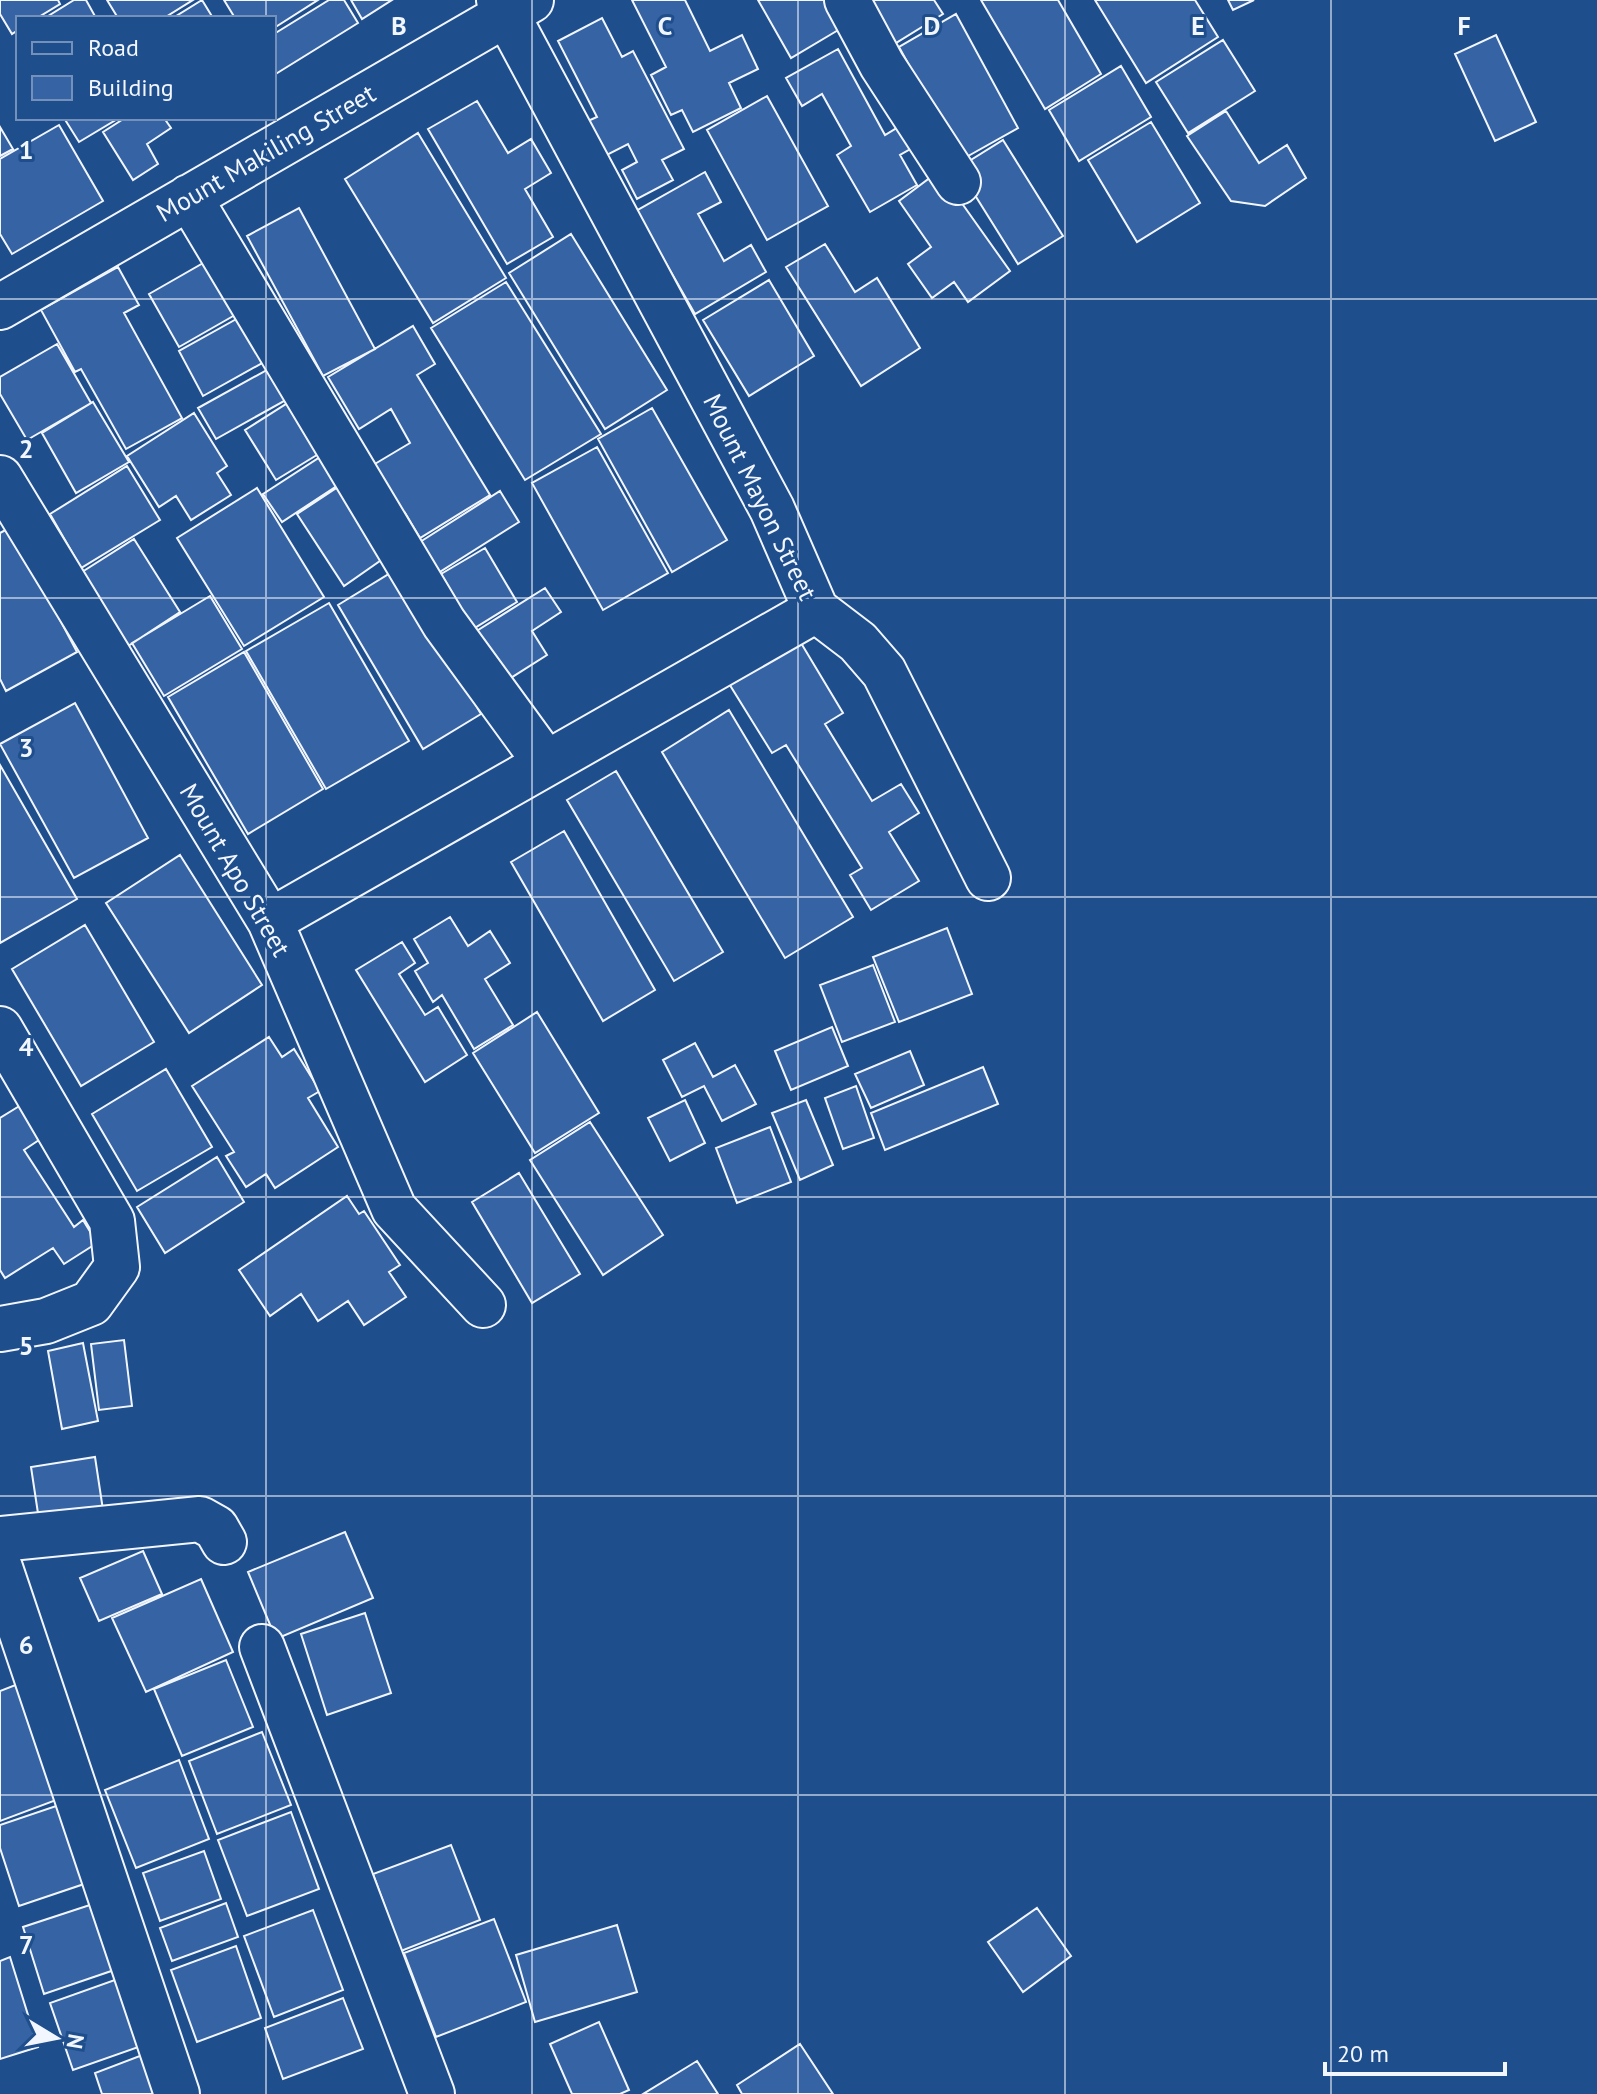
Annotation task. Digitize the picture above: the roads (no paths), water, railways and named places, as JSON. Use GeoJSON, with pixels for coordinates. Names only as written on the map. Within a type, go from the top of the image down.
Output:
{"type":"FeatureCollection","features":[{"type":"Feature","properties":{"kind":"street"},"geometry":{"type":"LineString","coordinates":[[847,0],[882,65],[958,182]]}},
{"type":"Feature","properties":{"kind":"street","name":"Mount Makiling Street"},"geometry":{"type":"LineString","coordinates":[[0,307],[512,4]]}},
{"type":"Feature","properties":{"kind":"street","name":"Mount Mayon Street"},"geometry":{"type":"LineString","coordinates":[[270,921],[816,610],[772,509],[512,4]]}},
{"type":"Feature","properties":{"kind":"street"},"geometry":{"type":"LineString","coordinates":[[189,197],[444,623],[546,763]]}},
{"type":"Feature","properties":{"kind":"street","name":"Mount Apo Street"},"geometry":{"type":"LineString","coordinates":[[0,478],[270,921],[394,1209],[483,1305]]}},
{"type":"Feature","properties":{"kind":"street"},"geometry":{"type":"LineString","coordinates":[[816,610],[858,642],[884,672],[988,878]]}},
{"type":"Feature","properties":{"kind":"street"},"geometry":{"type":"LineString","coordinates":[[0,1029],[112,1221],[117,1267],[91,1303],[46,1321],[0,1329]]}},
{"type":"Feature","properties":{"kind":"street"},"geometry":{"type":"LineString","coordinates":[[0,1539],[200,1519],[216,1528],[224,1542]]}},
{"type":"Feature","properties":{"kind":"street"},"geometry":{"type":"LineString","coordinates":[[0,1568],[177,2094]]}},
{"type":"Feature","properties":{"kind":"street"},"geometry":{"type":"LineString","coordinates":[[262,1647],[432,2094]]}}]}
